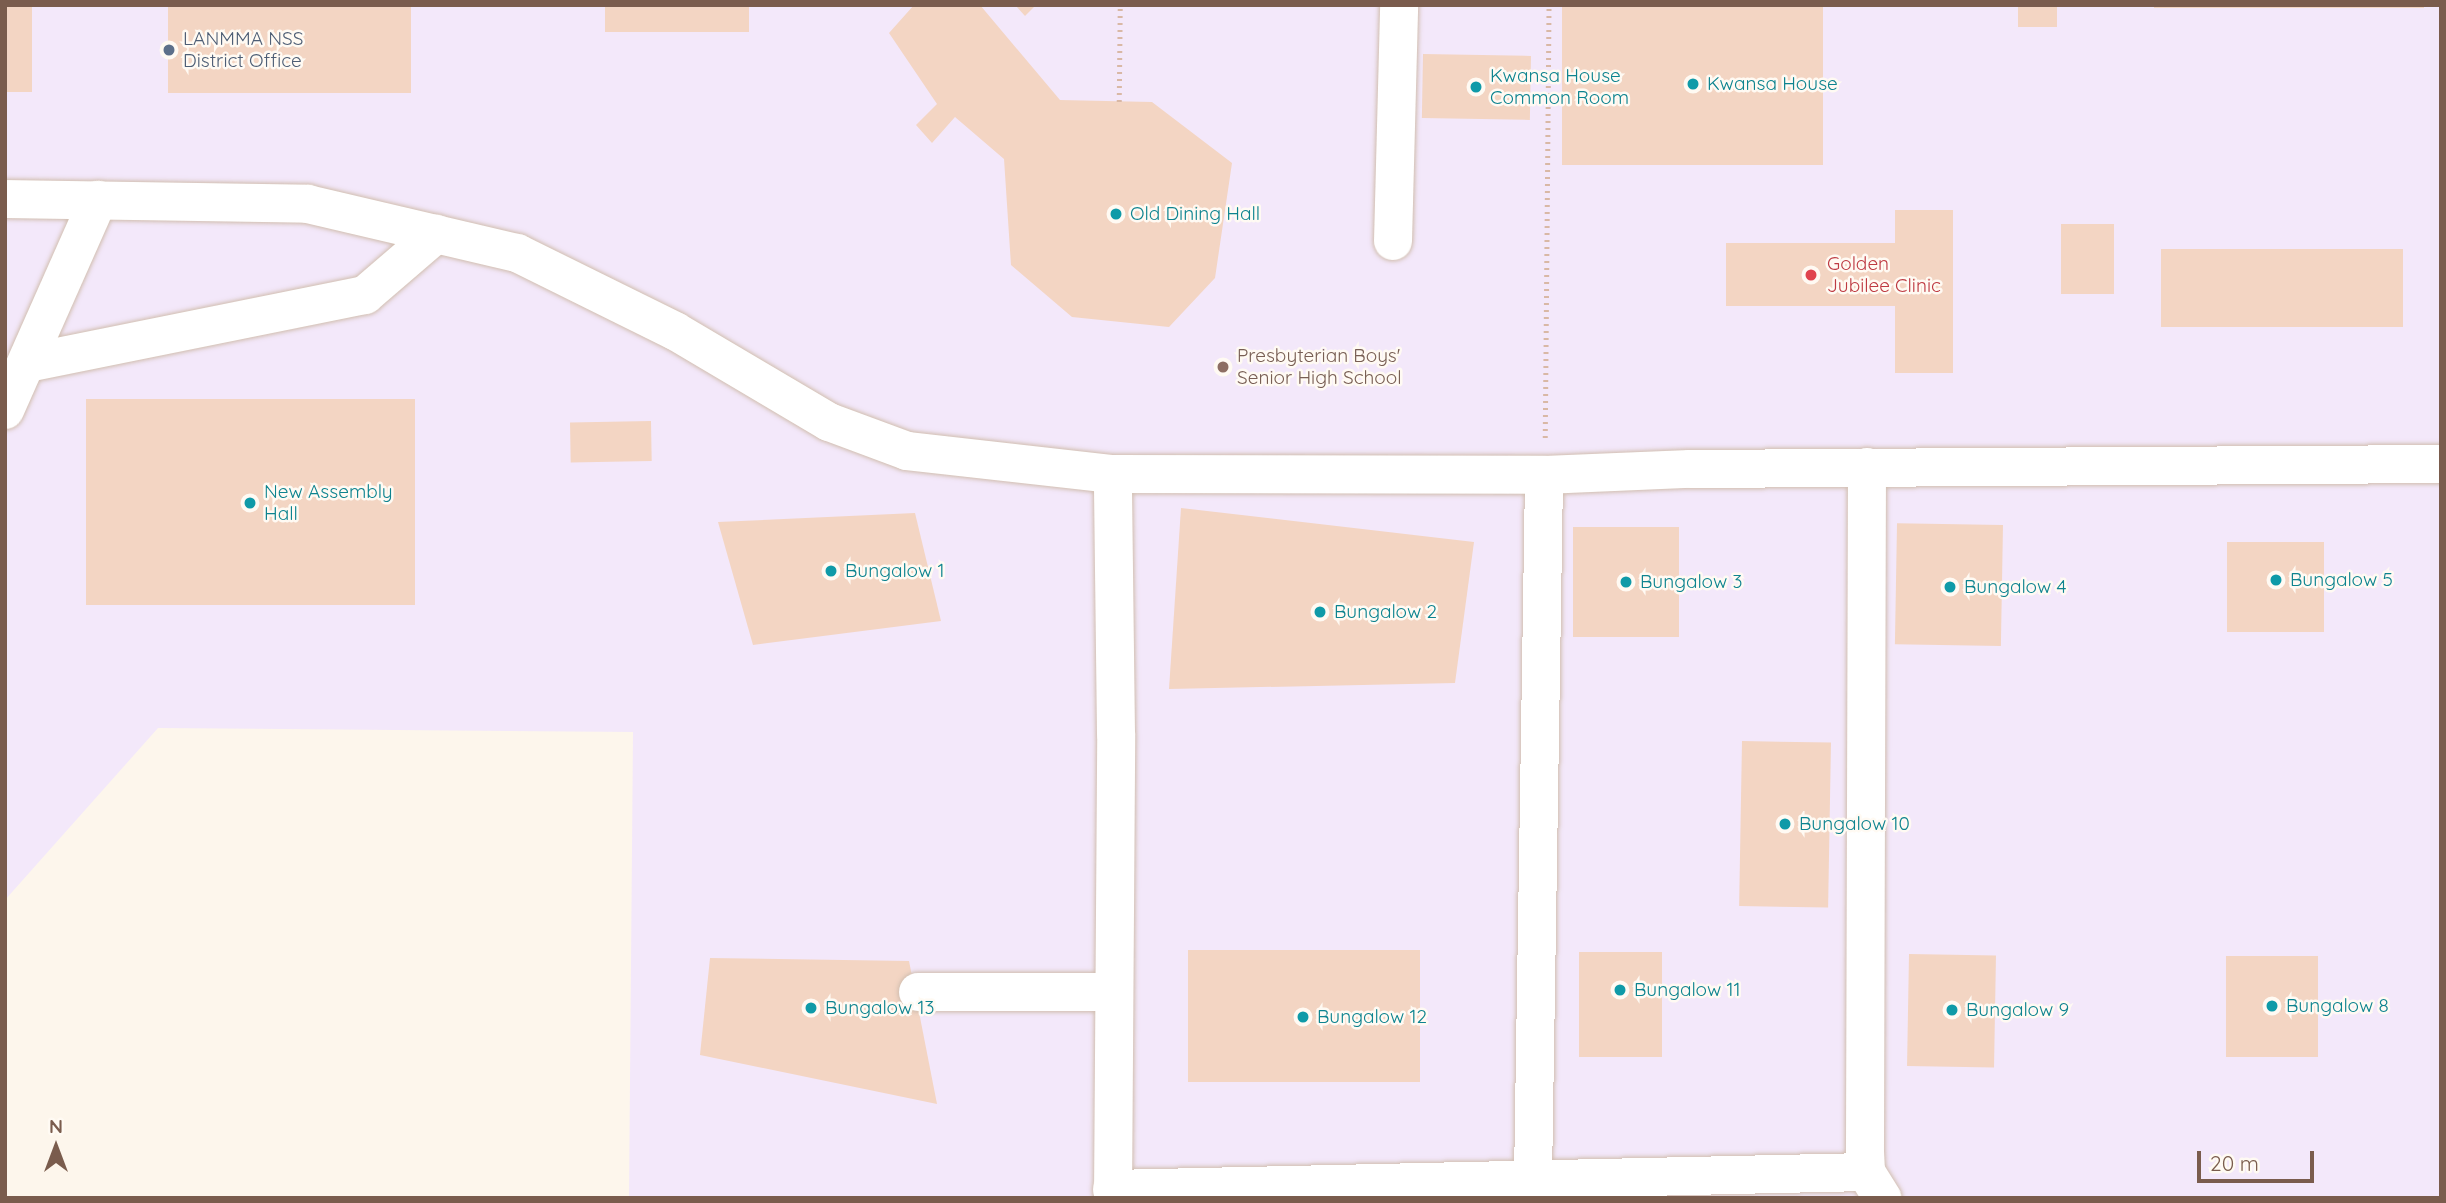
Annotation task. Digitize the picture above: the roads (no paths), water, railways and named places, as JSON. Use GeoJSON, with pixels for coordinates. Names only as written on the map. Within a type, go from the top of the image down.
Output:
{"type":"FeatureCollection","features":[{"type":"Feature","properties":{"kind":"lane"},"geometry":{"type":"LineString","coordinates":[[1393,242],[1399,5]]}},
{"type":"Feature","properties":{"kind":"lane"},"geometry":{"type":"LineString","coordinates":[[5,198],[307,204],[517,253],[675,331],[829,422],[907,451],[1113,474],[1544,474],[1867,467],[2441,464]]}},
{"type":"Feature","properties":{"kind":"lane"},"geometry":{"type":"LineString","coordinates":[[5,410],[98,200]]}},
{"type":"Feature","properties":{"kind":"lane"},"geometry":{"type":"LineString","coordinates":[[27,363],[365,295],[436,234]]}},
{"type":"Feature","properties":{"kind":"lane"},"geometry":{"type":"LineString","coordinates":[[1113,474],[1112,1193],[1533,1179],[1874,1185],[1867,467]]}},
{"type":"Feature","properties":{"kind":"lane"},"geometry":{"type":"LineString","coordinates":[[1533,1179],[1544,474]]}},
{"type":"Feature","properties":{"kind":"lane"},"geometry":{"type":"LineString","coordinates":[[918,992],[1114,992]]}},
{"type":"Feature","properties":{"kind":"place","name":"LANMMA NSS District Office"},"geometry":{"type":"Point","coordinates":[169,50]}},
{"type":"Feature","properties":{"kind":"place","name":"Kwansa House"},"geometry":{"type":"Point","coordinates":[1693,84]}},
{"type":"Feature","properties":{"kind":"place","name":"Kwansa House Common Room"},"geometry":{"type":"Point","coordinates":[1476,87]}},
{"type":"Feature","properties":{"kind":"place","name":"Old Dining Hall"},"geometry":{"type":"Point","coordinates":[1116,214]}},
{"type":"Feature","properties":{"kind":"place","name":"Golden Jubilee Clinic"},"geometry":{"type":"Point","coordinates":[1811,275]}},
{"type":"Feature","properties":{"kind":"place","name":"Presbyterian Boys' Senior High School"},"geometry":{"type":"Point","coordinates":[1223,367]}},
{"type":"Feature","properties":{"kind":"place","name":"New Assembly Hall"},"geometry":{"type":"Point","coordinates":[250,503]}},
{"type":"Feature","properties":{"kind":"place","name":"Bungalow 1"},"geometry":{"type":"Point","coordinates":[831,571]}},
{"type":"Feature","properties":{"kind":"place","name":"Bungalow 5"},"geometry":{"type":"Point","coordinates":[2276,580]}},
{"type":"Feature","properties":{"kind":"place","name":"Bungalow 3"},"geometry":{"type":"Point","coordinates":[1626,582]}},
{"type":"Feature","properties":{"kind":"place","name":"Bungalow 4"},"geometry":{"type":"Point","coordinates":[1950,587]}},
{"type":"Feature","properties":{"kind":"place","name":"Bungalow 2"},"geometry":{"type":"Point","coordinates":[1320,612]}},
{"type":"Feature","properties":{"kind":"place","name":"Bungalow 10"},"geometry":{"type":"Point","coordinates":[1785,824]}},
{"type":"Feature","properties":{"kind":"place","name":"Bungalow 11"},"geometry":{"type":"Point","coordinates":[1620,990]}},
{"type":"Feature","properties":{"kind":"place","name":"Bungalow 8"},"geometry":{"type":"Point","coordinates":[2272,1006]}},
{"type":"Feature","properties":{"kind":"place","name":"Bungalow 13"},"geometry":{"type":"Point","coordinates":[811,1008]}},
{"type":"Feature","properties":{"kind":"place","name":"Bungalow 9"},"geometry":{"type":"Point","coordinates":[1952,1010]}},
{"type":"Feature","properties":{"kind":"place","name":"Bungalow 12"},"geometry":{"type":"Point","coordinates":[1303,1017]}}]}
